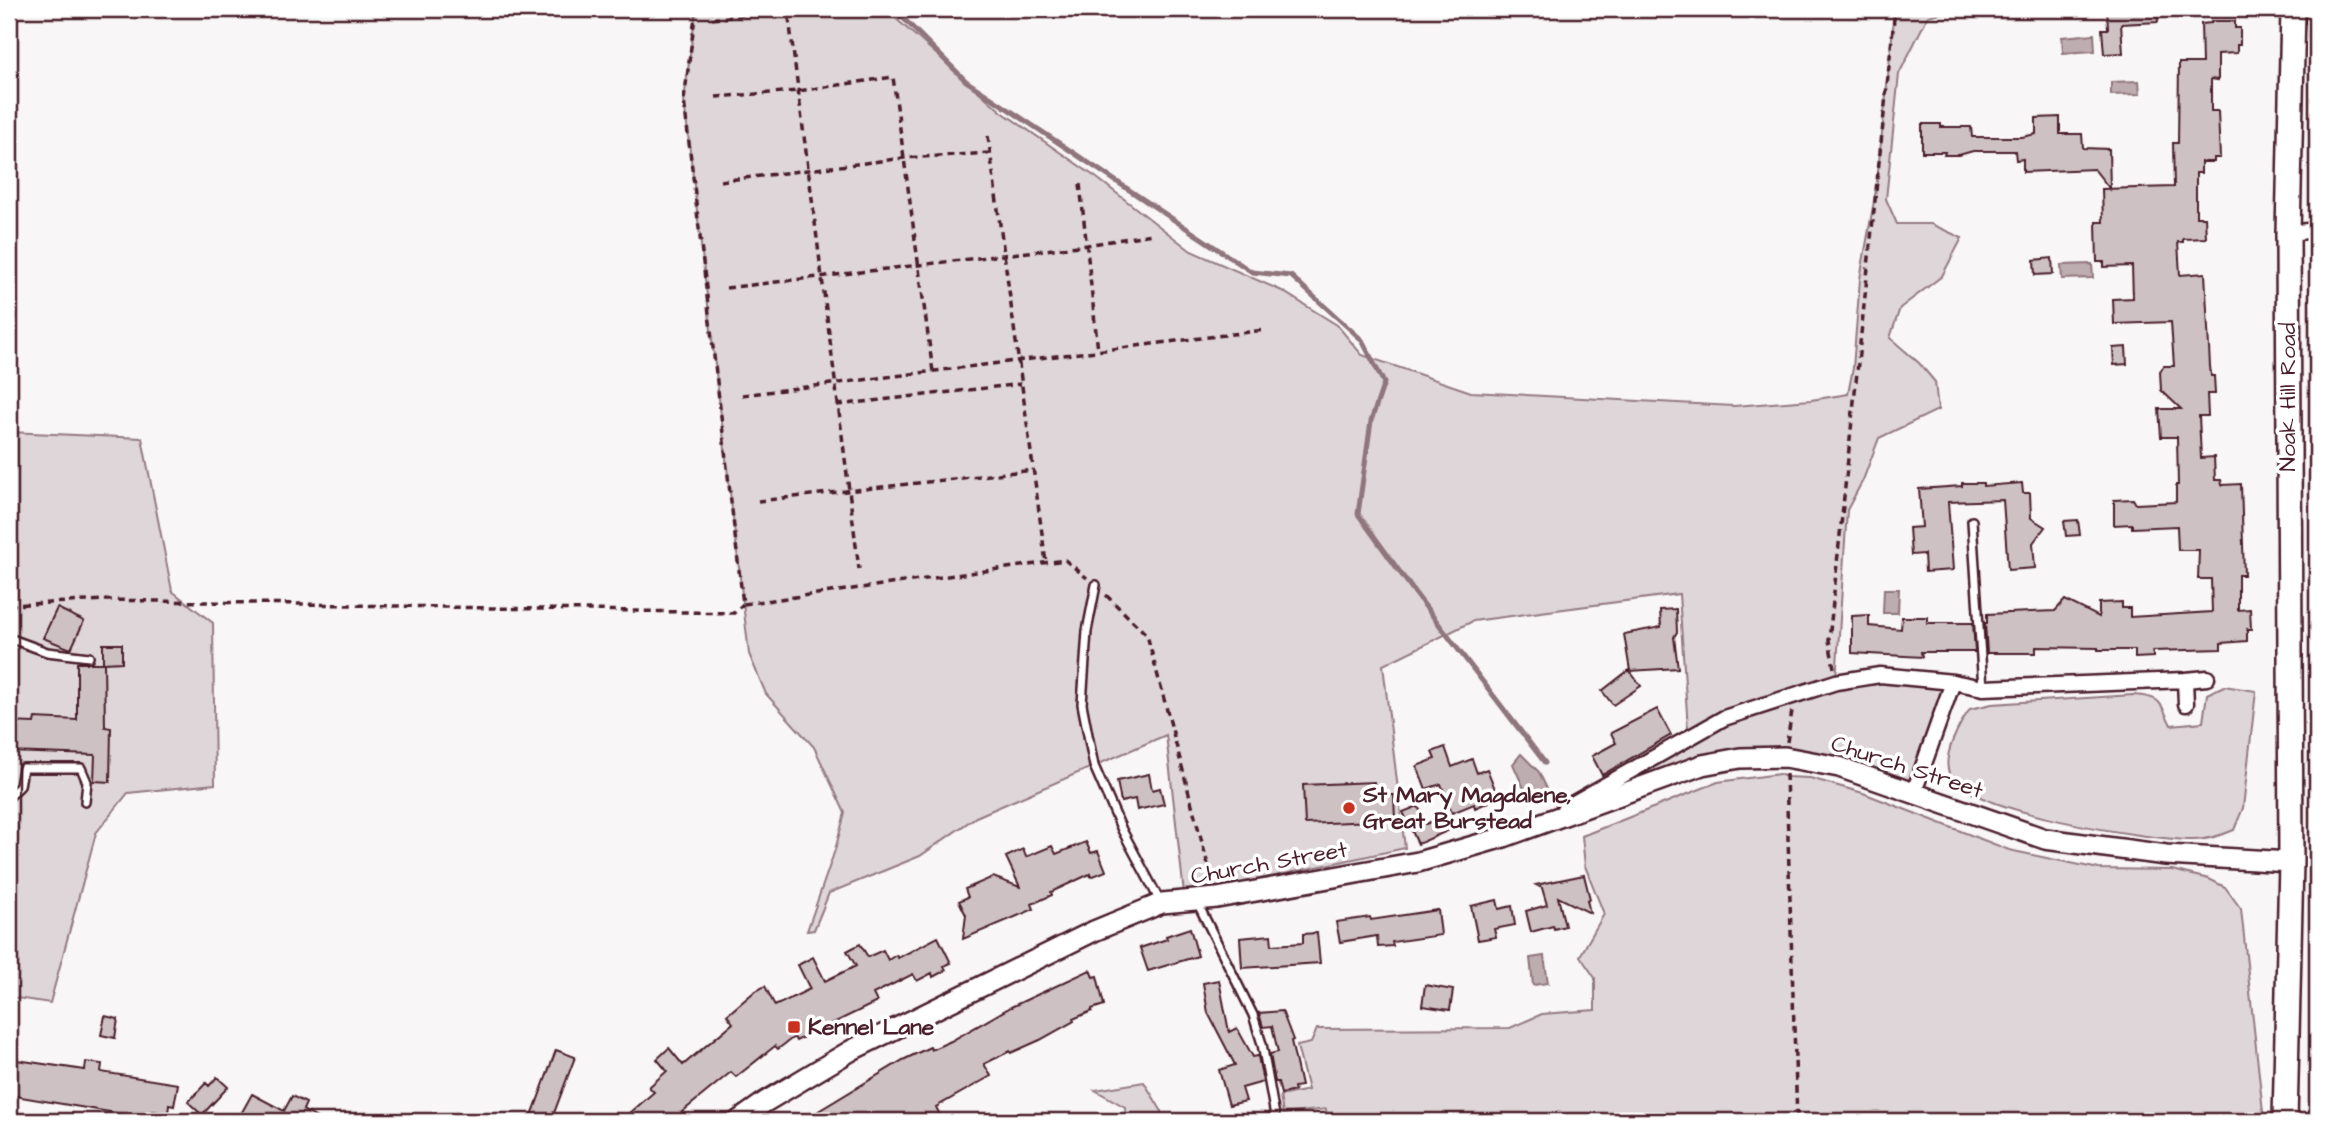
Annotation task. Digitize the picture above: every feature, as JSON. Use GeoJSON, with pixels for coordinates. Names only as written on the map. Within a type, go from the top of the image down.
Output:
{"type":"FeatureCollection","features":[{"type":"Feature","properties":{"kind":"main road","name":"Noak Hill Road"},"geometry":{"type":"LineString","coordinates":[[2285,1121],[2291,862],[2288,233],[2293,9]]}},
{"type":"Feature","properties":{"kind":"street"},"geometry":{"type":"LineString","coordinates":[[2288,233],[2317,230]]}},
{"type":"Feature","properties":{"kind":"street"},"geometry":{"type":"LineString","coordinates":[[1557,818],[1564,808],[1724,718],[1836,682],[1880,675],[1953,682],[1983,688],[2207,678]]}},
{"type":"Feature","properties":{"kind":"street"},"geometry":{"type":"LineString","coordinates":[[2185,680],[2186,704]]}},
{"type":"Feature","properties":{"kind":"street"},"geometry":{"type":"LineString","coordinates":[[1914,792],[1953,682]]}},
{"type":"Feature","properties":{"kind":"street","name":"Church Street"},"geometry":{"type":"LineString","coordinates":[[738,1121],[765,1102],[864,1044],[1094,931],[1162,903],[1196,902],[1418,862],[1479,845],[1702,765],[1740,758],[1785,757],[1839,766],[2045,839],[2166,855],[2291,862]]}},
{"type":"Feature","properties":{"kind":"lane"},"geometry":{"type":"LineString","coordinates":[[1972,521],[1983,688]]}},
{"type":"Feature","properties":{"kind":"lane"},"geometry":{"type":"LineString","coordinates":[[1096,585],[1087,631],[1082,704],[1091,754],[1122,830],[1162,903]]}},
{"type":"Feature","properties":{"kind":"lane"},"geometry":{"type":"LineString","coordinates":[[9,638],[47,652],[89,657]]}},
{"type":"Feature","properties":{"kind":"lane"},"geometry":{"type":"LineString","coordinates":[[9,797],[20,786],[23,768],[82,768],[87,782],[85,802]]}},
{"type":"Feature","properties":{"kind":"lane"},"geometry":{"type":"LineString","coordinates":[[1196,902],[1253,1015],[1262,1044],[1276,1121]]}},
{"type":"Feature","properties":{"kind":"path"},"geometry":{"type":"LineString","coordinates":[[696,9],[684,100],[743,604]]}},
{"type":"Feature","properties":{"kind":"path"},"geometry":{"type":"LineString","coordinates":[[1836,682],[1829,640],[1895,9]]}},
{"type":"Feature","properties":{"kind":"path"},"geometry":{"type":"LineString","coordinates":[[712,19],[788,10],[859,569]]}},
{"type":"Feature","properties":{"kind":"path"},"geometry":{"type":"LineString","coordinates":[[716,97],[798,91],[893,76],[933,372]]}},
{"type":"Feature","properties":{"kind":"path"},"geometry":{"type":"LineString","coordinates":[[988,136],[1046,563]]}},
{"type":"Feature","properties":{"kind":"path"},"geometry":{"type":"LineString","coordinates":[[720,181],[904,158],[990,153]]}},
{"type":"Feature","properties":{"kind":"path"},"geometry":{"type":"LineString","coordinates":[[1080,184],[1098,351]]}},
{"type":"Feature","properties":{"kind":"path"},"geometry":{"type":"LineString","coordinates":[[726,288],[1087,245],[1152,234]]}},
{"type":"Feature","properties":{"kind":"path"},"geometry":{"type":"LineString","coordinates":[[742,395],[1265,330]]}},
{"type":"Feature","properties":{"kind":"path"},"geometry":{"type":"LineString","coordinates":[[837,405],[1021,384]]}},
{"type":"Feature","properties":{"kind":"path"},"geometry":{"type":"LineString","coordinates":[[758,500],[1033,470]]}},
{"type":"Feature","properties":{"kind":"path"},"geometry":{"type":"LineString","coordinates":[[9,605],[107,600],[734,613],[743,604],[1065,561],[1096,585],[1147,635],[1217,898]]}},
{"type":"Feature","properties":{"kind":"path"},"geometry":{"type":"LineString","coordinates":[[1794,695],[1785,757],[1797,1121]]}},
{"type":"Feature","properties":{"kind":"shaded area"},"geometry":{"type":"Polygon","coordinates":[[[696,9],[885,9],[1002,112],[1097,178],[1191,251],[1282,291],[1337,325],[1362,355],[1471,392],[1734,406],[1848,394],[1853,368],[1860,279],[1876,190],[1895,9],[1959,9],[1928,16],[1899,74],[1886,199],[1897,224],[1931,224],[1962,238],[1942,276],[1900,308],[1890,338],[1919,363],[1935,382],[1938,410],[1879,438],[1863,480],[1847,510],[1836,681],[1953,682],[1914,792],[1785,757],[1578,796],[1688,729],[1679,594],[1473,621],[1383,665],[1405,848],[1214,889],[1185,902],[1166,735],[976,817],[920,856],[829,893],[814,930],[807,931],[845,813],[814,747],[766,694],[749,654],[684,100],[696,9]]]}},
{"type":"Feature","properties":{"kind":"shaded area"},"geometry":{"type":"Polygon","coordinates":[[[2094,34],[2095,51],[2063,53],[2062,37],[2094,34]]]}},
{"type":"Feature","properties":{"kind":"shaded area"},"geometry":{"type":"Polygon","coordinates":[[[2139,81],[2140,94],[2111,95],[2111,82],[2139,81]]]}},
{"type":"Feature","properties":{"kind":"shaded area"},"geometry":{"type":"Polygon","coordinates":[[[2092,264],[2093,278],[2062,279],[2061,265],[2092,264]]]}},
{"type":"Feature","properties":{"kind":"shaded area"},"geometry":{"type":"Polygon","coordinates":[[[9,432],[142,438],[172,591],[213,623],[215,784],[128,793],[96,833],[50,1003],[9,997],[9,432]]]}},
{"type":"Feature","properties":{"kind":"shaded area"},"geometry":{"type":"Polygon","coordinates":[[[1884,589],[1899,589],[1898,613],[1883,613],[1884,589]]]}},
{"type":"Feature","properties":{"kind":"shaded area"},"geometry":{"type":"Polygon","coordinates":[[[2224,686],[2256,691],[2243,808],[2234,830],[2219,836],[2198,840],[2171,839],[2061,821],[1988,800],[1962,787],[1949,773],[1947,766],[1950,749],[1970,709],[1992,704],[2133,695],[2155,699],[2171,725],[2203,722],[2207,694],[2224,686]]]}},
{"type":"Feature","properties":{"kind":"shaded area"},"geometry":{"type":"Polygon","coordinates":[[[1521,754],[1539,772],[1549,793],[1526,793],[1513,764],[1521,754]]]}},
{"type":"Feature","properties":{"kind":"shaded area"},"geometry":{"type":"Polygon","coordinates":[[[1779,774],[1810,778],[1863,793],[2009,850],[2099,869],[2172,870],[2209,879],[2225,887],[2241,909],[2264,1121],[1327,1121],[1326,1109],[1283,1114],[1280,1096],[1308,1090],[1297,1046],[1311,1043],[1317,1029],[1510,1028],[1542,1014],[1595,1010],[1595,978],[1580,956],[1604,914],[1585,866],[1582,836],[1718,782],[1779,774]]]}},
{"type":"Feature","properties":{"kind":"shaded area"},"geometry":{"type":"Polygon","coordinates":[[[2317,782],[2317,1121],[2313,1121],[2317,782]]]}},
{"type":"Feature","properties":{"kind":"shaded area"},"geometry":{"type":"Polygon","coordinates":[[[1544,956],[1548,983],[1533,985],[1530,958],[1544,956]]]}},
{"type":"Feature","properties":{"kind":"shaded area"},"geometry":{"type":"Polygon","coordinates":[[[1144,1082],[1161,1110],[1161,1121],[1126,1121],[1125,1107],[1095,1090],[1144,1082]]]}},
{"type":"Feature","properties":{"kind":"building"},"geometry":{"type":"Polygon","coordinates":[[[2107,9],[2157,9],[2158,22],[2121,24],[2123,53],[2104,54],[2102,29],[2108,29],[2107,9]]]}},
{"type":"Feature","properties":{"kind":"building"},"geometry":{"type":"Polygon","coordinates":[[[2211,21],[2235,21],[2235,28],[2240,28],[2240,45],[2237,45],[2237,53],[2218,54],[2218,80],[2211,79],[2211,111],[2218,111],[2220,158],[2214,158],[2214,162],[2201,162],[2201,173],[2196,173],[2196,217],[2205,217],[2206,238],[2183,239],[2183,242],[2178,242],[2180,275],[2205,273],[2210,366],[2211,376],[2214,376],[2215,394],[2207,394],[2208,416],[2199,416],[2201,458],[2214,457],[2215,480],[2221,480],[2222,485],[2241,484],[2244,575],[2238,575],[2238,610],[2250,609],[2251,629],[2247,629],[2247,641],[2221,643],[2221,649],[2153,651],[2153,657],[2135,658],[2135,650],[2098,648],[2036,647],[2036,653],[1987,653],[1987,614],[2055,611],[2065,600],[2099,617],[2099,603],[2122,602],[2122,608],[2130,608],[2130,617],[2212,612],[2211,579],[2198,579],[2199,550],[2178,550],[2177,526],[2132,528],[2132,524],[2114,525],[2114,500],[2133,499],[2136,504],[2176,502],[2177,437],[2161,437],[2159,409],[2181,409],[2161,390],[2160,371],[2164,366],[2174,366],[2171,322],[2114,324],[2113,299],[2133,298],[2132,266],[2104,267],[2104,262],[2097,262],[2096,222],[2103,222],[2102,189],[2174,187],[2173,143],[2178,143],[2179,63],[2202,63],[2201,24],[2211,21]]]}},
{"type":"Feature","properties":{"kind":"building"},"geometry":{"type":"Polygon","coordinates":[[[2060,117],[2060,134],[2082,134],[2083,148],[2109,149],[2110,189],[2094,169],[2023,172],[2023,159],[2016,160],[2015,151],[1973,151],[1959,155],[1922,152],[1922,124],[1971,127],[1972,137],[2022,137],[2036,134],[2036,118],[2060,117]]]}},
{"type":"Feature","properties":{"kind":"building"},"geometry":{"type":"Polygon","coordinates":[[[2052,258],[2053,274],[2035,275],[2034,260],[2052,258]]]}},
{"type":"Feature","properties":{"kind":"building"},"geometry":{"type":"Polygon","coordinates":[[[2126,347],[2127,364],[2114,365],[2113,348],[2126,347]]]}},
{"type":"Feature","properties":{"kind":"building"},"geometry":{"type":"Polygon","coordinates":[[[1962,483],[1983,483],[1983,486],[2022,483],[2023,493],[2030,493],[2031,518],[2045,527],[2033,543],[2035,568],[2008,570],[2003,500],[1948,502],[1953,570],[1925,572],[1924,554],[1911,555],[1909,528],[1922,527],[1919,489],[1962,486],[1962,483]]]}},
{"type":"Feature","properties":{"kind":"building"},"geometry":{"type":"Polygon","coordinates":[[[2078,520],[2080,535],[2066,536],[2064,521],[2078,520]]]}},
{"type":"Feature","properties":{"kind":"building"},"geometry":{"type":"Polygon","coordinates":[[[57,608],[84,621],[71,649],[43,638],[57,608]]]}},
{"type":"Feature","properties":{"kind":"building"},"geometry":{"type":"Polygon","coordinates":[[[1676,609],[1677,632],[1674,637],[1678,668],[1630,671],[1624,634],[1661,627],[1660,610],[1676,609]]]}},
{"type":"Feature","properties":{"kind":"building"},"geometry":{"type":"Polygon","coordinates":[[[1869,615],[1869,626],[1901,629],[1902,617],[1927,617],[1927,623],[1973,623],[1975,652],[1921,652],[1922,657],[1852,653],[1852,616],[1869,615]]]}},
{"type":"Feature","properties":{"kind":"building"},"geometry":{"type":"Polygon","coordinates":[[[103,644],[122,644],[122,662],[104,663],[105,727],[111,728],[110,782],[94,781],[95,755],[9,752],[9,722],[34,723],[35,718],[77,720],[77,663],[103,663],[103,644]]]}},
{"type":"Feature","properties":{"kind":"building"},"geometry":{"type":"Polygon","coordinates":[[[1629,670],[1641,686],[1613,705],[1602,691],[1629,670]]]}},
{"type":"Feature","properties":{"kind":"building"},"geometry":{"type":"Polygon","coordinates":[[[1657,709],[1671,735],[1602,775],[1592,756],[1616,743],[1611,733],[1657,709]]]}},
{"type":"Feature","properties":{"kind":"building"},"geometry":{"type":"Polygon","coordinates":[[[1445,747],[1452,767],[1472,759],[1477,773],[1487,769],[1495,789],[1485,793],[1489,802],[1475,808],[1474,804],[1452,813],[1441,784],[1426,789],[1417,766],[1435,759],[1432,752],[1445,747]]]}},
{"type":"Feature","properties":{"kind":"building"},"geometry":{"type":"Polygon","coordinates":[[[1149,774],[1152,790],[1160,788],[1164,804],[1137,810],[1135,799],[1121,802],[1117,781],[1149,774]]]}},
{"type":"Feature","properties":{"kind":"building","name":"St Mary Magdalene, Great Burstead"},"geometry":{"type":"Polygon","coordinates":[[[1374,782],[1375,795],[1394,795],[1395,820],[1305,824],[1303,785],[1374,782]]]}},
{"type":"Feature","properties":{"kind":"building"},"geometry":{"type":"Polygon","coordinates":[[[1418,806],[1426,824],[1448,814],[1454,828],[1418,844],[1403,812],[1418,806]]]}},
{"type":"Feature","properties":{"kind":"building"},"geometry":{"type":"Polygon","coordinates":[[[1086,842],[1091,853],[1098,851],[1106,871],[1091,877],[1090,874],[1051,892],[1052,895],[1032,904],[1034,909],[963,939],[966,915],[959,901],[968,897],[965,889],[993,877],[1020,887],[1006,857],[1023,849],[1026,857],[1052,846],[1056,854],[1086,842]]]}},
{"type":"Feature","properties":{"kind":"building"},"geometry":{"type":"Polygon","coordinates":[[[1584,875],[1590,899],[1587,900],[1590,913],[1558,897],[1565,926],[1531,932],[1526,911],[1547,905],[1542,888],[1536,885],[1584,875]]]}},
{"type":"Feature","properties":{"kind":"building"},"geometry":{"type":"Polygon","coordinates":[[[1497,900],[1499,909],[1512,906],[1515,925],[1494,929],[1496,937],[1478,940],[1471,906],[1497,900]]]}},
{"type":"Feature","properties":{"kind":"building"},"geometry":{"type":"Polygon","coordinates":[[[1438,910],[1441,935],[1392,942],[1393,946],[1378,947],[1377,936],[1340,942],[1336,922],[1370,917],[1371,920],[1438,910]]]}},
{"type":"Feature","properties":{"kind":"building"},"geometry":{"type":"Polygon","coordinates":[[[1190,928],[1198,956],[1148,971],[1140,948],[1190,928]]]}},
{"type":"Feature","properties":{"kind":"building"},"geometry":{"type":"Polygon","coordinates":[[[1317,933],[1320,963],[1242,968],[1240,938],[1271,935],[1272,945],[1303,943],[1303,934],[1317,933]]]}},
{"type":"Feature","properties":{"kind":"building"},"geometry":{"type":"Polygon","coordinates":[[[938,937],[951,963],[944,966],[946,970],[933,977],[932,973],[917,981],[913,974],[873,994],[877,1002],[796,1041],[794,1037],[778,1049],[775,1046],[736,1077],[731,1072],[671,1121],[621,1121],[654,1092],[649,1087],[667,1071],[657,1059],[669,1048],[683,1065],[733,1023],[727,1015],[754,992],[765,986],[775,1006],[810,989],[798,965],[813,957],[825,981],[856,966],[847,951],[860,944],[868,957],[883,950],[888,960],[896,955],[898,958],[938,937]]]}},
{"type":"Feature","properties":{"kind":"building"},"geometry":{"type":"Polygon","coordinates":[[[1090,970],[1093,977],[1097,976],[1104,1005],[1073,1019],[1074,1021],[1040,1040],[984,1064],[991,1076],[936,1107],[943,1121],[802,1121],[903,1060],[930,1047],[931,1050],[951,1041],[1011,1007],[1090,970]]]}},
{"type":"Feature","properties":{"kind":"building"},"geometry":{"type":"Polygon","coordinates":[[[1219,980],[1229,1032],[1237,1028],[1253,1057],[1258,1056],[1263,1082],[1242,1088],[1246,1101],[1229,1105],[1219,1070],[1235,1065],[1208,1013],[1203,983],[1219,980]]]}},
{"type":"Feature","properties":{"kind":"building"},"geometry":{"type":"Polygon","coordinates":[[[1425,985],[1453,990],[1450,1010],[1422,1006],[1425,985]]]}},
{"type":"Feature","properties":{"kind":"building"},"geometry":{"type":"Polygon","coordinates":[[[1282,1011],[1293,1040],[1291,1041],[1301,1086],[1294,1087],[1295,1091],[1281,1094],[1278,1082],[1275,1082],[1270,1054],[1278,1052],[1272,1026],[1263,1027],[1259,1013],[1282,1011]]]}},
{"type":"Feature","properties":{"kind":"building"},"geometry":{"type":"Polygon","coordinates":[[[105,1016],[118,1019],[115,1038],[101,1035],[105,1016]]]}},
{"type":"Feature","properties":{"kind":"building"},"geometry":{"type":"Polygon","coordinates":[[[556,1050],[575,1057],[551,1121],[530,1121],[556,1050]]]}},
{"type":"Feature","properties":{"kind":"building"},"geometry":{"type":"Polygon","coordinates":[[[10,1059],[85,1070],[86,1062],[102,1064],[101,1072],[178,1084],[174,1106],[169,1105],[168,1113],[152,1111],[151,1119],[9,1095],[10,1059]]]}},
{"type":"Feature","properties":{"kind":"building"},"geometry":{"type":"Polygon","coordinates":[[[217,1077],[228,1087],[202,1115],[188,1102],[206,1083],[209,1086],[217,1077]]]}},
{"type":"Feature","properties":{"kind":"building"},"geometry":{"type":"Polygon","coordinates":[[[252,1094],[284,1111],[292,1096],[306,1103],[303,1110],[322,1121],[237,1121],[252,1094]]]}},
{"type":"Feature","properties":{"kind":"waterway"},"geometry":{"type":"LineString","coordinates":[[894,9],[966,81],[1252,272],[1291,276],[1362,340],[1384,383],[1371,421],[1358,514],[1545,763]]}},
{"type":"Feature","properties":{"kind":"place","name":"St Mary Magdalene, Great Burstead"},"geometry":{"type":"Point","coordinates":[1349,808]}},
{"type":"Feature","properties":{"kind":"place","name":"Kennel Lane"},"geometry":{"type":"Point","coordinates":[794,1027]}}]}
